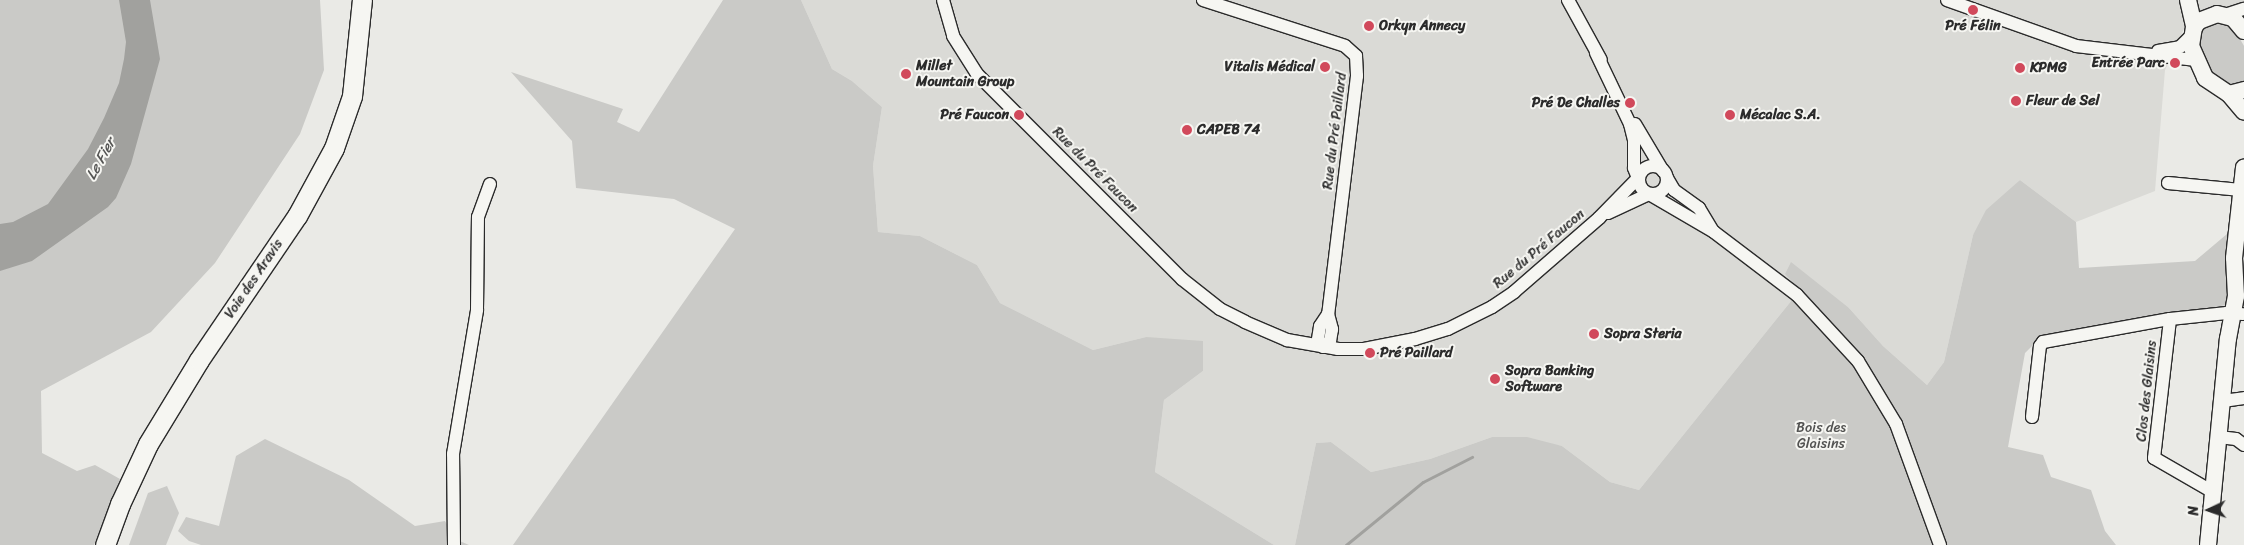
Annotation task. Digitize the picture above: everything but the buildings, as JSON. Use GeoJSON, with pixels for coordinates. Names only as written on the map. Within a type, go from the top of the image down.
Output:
{"type":"FeatureCollection","features":[{"type":"Feature","properties":{"kind":"highway","name":"Voie des Aravis"},"geometry":{"type":"LineString","coordinates":[[106,545],[120,504],[148,444],[199,360],[296,216],[334,148],[352,96],[362,0]]}},
{"type":"Feature","properties":{"kind":"highway","name":"Voie des Aravis"},"geometry":{"type":"LineString","coordinates":[[118,545],[147,471],[174,422],[310,216],[345,153],[367,82],[374,0]]}},
{"type":"Feature","properties":{"kind":"main road"},"geometry":{"type":"LineString","coordinates":[[2188,0],[2196,60],[2211,85],[2236,92],[2244,112]]}},
{"type":"Feature","properties":{"kind":"main road"},"geometry":{"type":"LineString","coordinates":[[2199,0],[2221,14],[2233,18],[2244,31]]}},
{"type":"Feature","properties":{"kind":"main road"},"geometry":{"type":"LineString","coordinates":[[2192,32],[2200,21],[2221,14]]}},
{"type":"Feature","properties":{"kind":"main road"},"geometry":{"type":"LineString","coordinates":[[2206,540],[2226,369],[2240,312],[2238,243],[2244,168]]}},
{"type":"Feature","properties":{"kind":"main road"},"geometry":{"type":"LineString","coordinates":[[2238,243],[2244,281]]}},
{"type":"Feature","properties":{"kind":"street","name":"Rue du Pré Faucon"},"geometry":{"type":"LineString","coordinates":[[943,0],[956,44],[982,79],[1182,279],[1220,309],[1262,329],[1323,343],[1385,344],[1437,333],[1492,307],[1514,292],[1599,218],[1638,178]]}},
{"type":"Feature","properties":{"kind":"street","name":"Rue du Pré Paillard"},"geometry":{"type":"LineString","coordinates":[[1203,0],[1345,46],[1356,56],[1358,76],[1323,343]]}},
{"type":"Feature","properties":{"kind":"street"},"geometry":{"type":"LineString","coordinates":[[1947,0],[2076,46],[2148,52],[2196,60]]}},
{"type":"Feature","properties":{"kind":"street"},"geometry":{"type":"LineString","coordinates":[[1570,2],[1630,124],[1634,140],[1634,168],[1640,186],[1650,194],[1714,232],[1797,295],[1858,360],[1896,424],[1940,545]]}},
{"type":"Feature","properties":{"kind":"street"},"geometry":{"type":"LineString","coordinates":[[2221,14],[2244,10]]}},
{"type":"Feature","properties":{"kind":"street"},"geometry":{"type":"LineString","coordinates":[[2148,52],[2180,47],[2192,32]]}},
{"type":"Feature","properties":{"kind":"street"},"geometry":{"type":"LineString","coordinates":[[1596,53],[1674,190],[1699,208],[1714,232]]}},
{"type":"Feature","properties":{"kind":"street"},"geometry":{"type":"LineString","coordinates":[[1638,178],[1642,170],[1650,166],[1665,174]]}},
{"type":"Feature","properties":{"kind":"street"},"geometry":{"type":"LineString","coordinates":[[1650,194],[1664,188],[1665,174]]}},
{"type":"Feature","properties":{"kind":"street"},"geometry":{"type":"LineString","coordinates":[[2168,183],[2241,190]]}},
{"type":"Feature","properties":{"kind":"street"},"geometry":{"type":"LineString","coordinates":[[454,542],[453,454],[477,310],[478,217],[490,184]]}},
{"type":"Feature","properties":{"kind":"street","name":"Rue du Pré Faucon"},"geometry":{"type":"LineString","coordinates":[[1599,218],[1650,194]]}},
{"type":"Feature","properties":{"kind":"street","name":"Clos des Glaisins"},"geometry":{"type":"LineString","coordinates":[[2032,417],[2043,342],[2170,319],[2240,312]]}},
{"type":"Feature","properties":{"kind":"street","name":"Clos des Glaisins"},"geometry":{"type":"LineString","coordinates":[[2170,319],[2154,458],[2212,492]]}},
{"type":"Feature","properties":{"kind":"street"},"geometry":{"type":"LineString","coordinates":[[2223,401],[2244,398]]}},
{"type":"Feature","properties":{"kind":"street"},"geometry":{"type":"LineString","coordinates":[[2219,437],[2236,439],[2244,445]]}},
{"type":"Feature","properties":{"kind":"shaded area"},"geometry":{"type":"Polygon","coordinates":[[[801,0],[2244,0],[2244,21],[2193,9],[2165,70],[2155,191],[2076,222],[2020,180],[1973,235],[1944,362],[1927,385],[1883,346],[1849,308],[1800,290],[1639,490],[1610,482],[1562,446],[1492,437],[1430,459],[1371,472],[1331,442],[1316,443],[1295,545],[1274,545],[1155,472],[1164,400],[1203,371],[1146,337],[1093,350],[1000,303],[977,265],[920,236],[878,232],[873,166],[882,107],[852,81],[832,69],[801,0]]]}},
{"type":"Feature","properties":{"kind":"green space"},"geometry":{"type":"Polygon","coordinates":[[[0,0],[320,0],[324,70],[300,134],[215,263],[151,332],[41,391],[42,453],[77,471],[95,465],[120,479],[94,545],[0,545],[0,0]]]}},
{"type":"Feature","properties":{"kind":"green space"},"geometry":{"type":"Polygon","coordinates":[[[723,0],[801,0],[832,69],[852,81],[882,107],[873,166],[878,232],[920,236],[977,265],[1000,303],[1093,350],[1146,337],[1203,341],[1203,371],[1164,400],[1155,472],[1274,545],[513,545],[735,229],[674,199],[576,188],[572,141],[511,72],[623,109],[617,122],[639,132],[723,0]]]}},
{"type":"Feature","properties":{"kind":"green space"},"geometry":{"type":"Polygon","coordinates":[[[2217,19],[2236,32],[2244,46],[2244,81],[2240,84],[2226,87],[2217,83],[2199,55],[2200,29],[2217,19]]]}},
{"type":"Feature","properties":{"kind":"green space","name":"Bois des Glaisins"},"geometry":{"type":"Polygon","coordinates":[[[2020,180],[2076,222],[2079,268],[2195,261],[2227,234],[2239,194],[2226,305],[2039,339],[2025,353],[2008,447],[2043,455],[2051,477],[2091,490],[2105,531],[2116,545],[1295,545],[1316,443],[1331,442],[1371,472],[1430,459],[1492,437],[1527,437],[1562,446],[1610,482],[1639,490],[1800,290],[1785,274],[1791,262],[1849,308],[1883,346],[1927,385],[1944,362],[1973,235],[1986,210],[2020,180]]]}},
{"type":"Feature","properties":{"kind":"green space"},"geometry":{"type":"Polygon","coordinates":[[[265,439],[349,480],[415,526],[445,521],[455,539],[469,545],[201,545],[189,541],[178,531],[186,517],[219,526],[236,456],[265,439]]]}},
{"type":"Feature","properties":{"kind":"green space"},"geometry":{"type":"Polygon","coordinates":[[[167,486],[179,513],[166,545],[129,545],[148,493],[167,486]]]}},
{"type":"Feature","properties":{"kind":"water","name":"Le Fier"},"geometry":{"type":"Polygon","coordinates":[[[119,0],[150,0],[160,59],[131,164],[116,198],[108,207],[32,261],[0,271],[0,224],[13,222],[48,204],[88,149],[104,118],[119,83],[124,59],[126,42],[119,0]]]}},
{"type":"Feature","properties":{"kind":"waterway"},"geometry":{"type":"LineString","coordinates":[[1346,545],[1423,482],[1472,457]]}},
{"type":"Feature","properties":{"kind":"place","name":"Pré Félin"},"geometry":{"type":"Point","coordinates":[1973,10]}},
{"type":"Feature","properties":{"kind":"place","name":"Orkyn Annecy"},"geometry":{"type":"Point","coordinates":[1369,26]}},
{"type":"Feature","properties":{"kind":"place","name":"Entrée Parc"},"geometry":{"type":"Point","coordinates":[2175,63]}},
{"type":"Feature","properties":{"kind":"place","name":"Vitalis Médical"},"geometry":{"type":"Point","coordinates":[1325,67]}},
{"type":"Feature","properties":{"kind":"place","name":"KPMG"},"geometry":{"type":"Point","coordinates":[2020,68]}},
{"type":"Feature","properties":{"kind":"place","name":"Millet Mountain Group"},"geometry":{"type":"Point","coordinates":[906,74]}},
{"type":"Feature","properties":{"kind":"place","name":"Fleur de Sel"},"geometry":{"type":"Point","coordinates":[2016,101]}},
{"type":"Feature","properties":{"kind":"place","name":"Pré De Challes"},"geometry":{"type":"Point","coordinates":[1630,103]}},
{"type":"Feature","properties":{"kind":"place","name":"Pré Faucon"},"geometry":{"type":"Point","coordinates":[1019,115]}},
{"type":"Feature","properties":{"kind":"place","name":"Mécalac S.A."},"geometry":{"type":"Point","coordinates":[1730,115]}},
{"type":"Feature","properties":{"kind":"place","name":"CAPEB 74"},"geometry":{"type":"Point","coordinates":[1187,130]}},
{"type":"Feature","properties":{"kind":"place","name":"Sopra Steria"},"geometry":{"type":"Point","coordinates":[1594,334]}},
{"type":"Feature","properties":{"kind":"place","name":"Pré Paillard"},"geometry":{"type":"Point","coordinates":[1370,353]}},
{"type":"Feature","properties":{"kind":"place","name":"Sopra Banking Software"},"geometry":{"type":"Point","coordinates":[1495,379]}}]}
